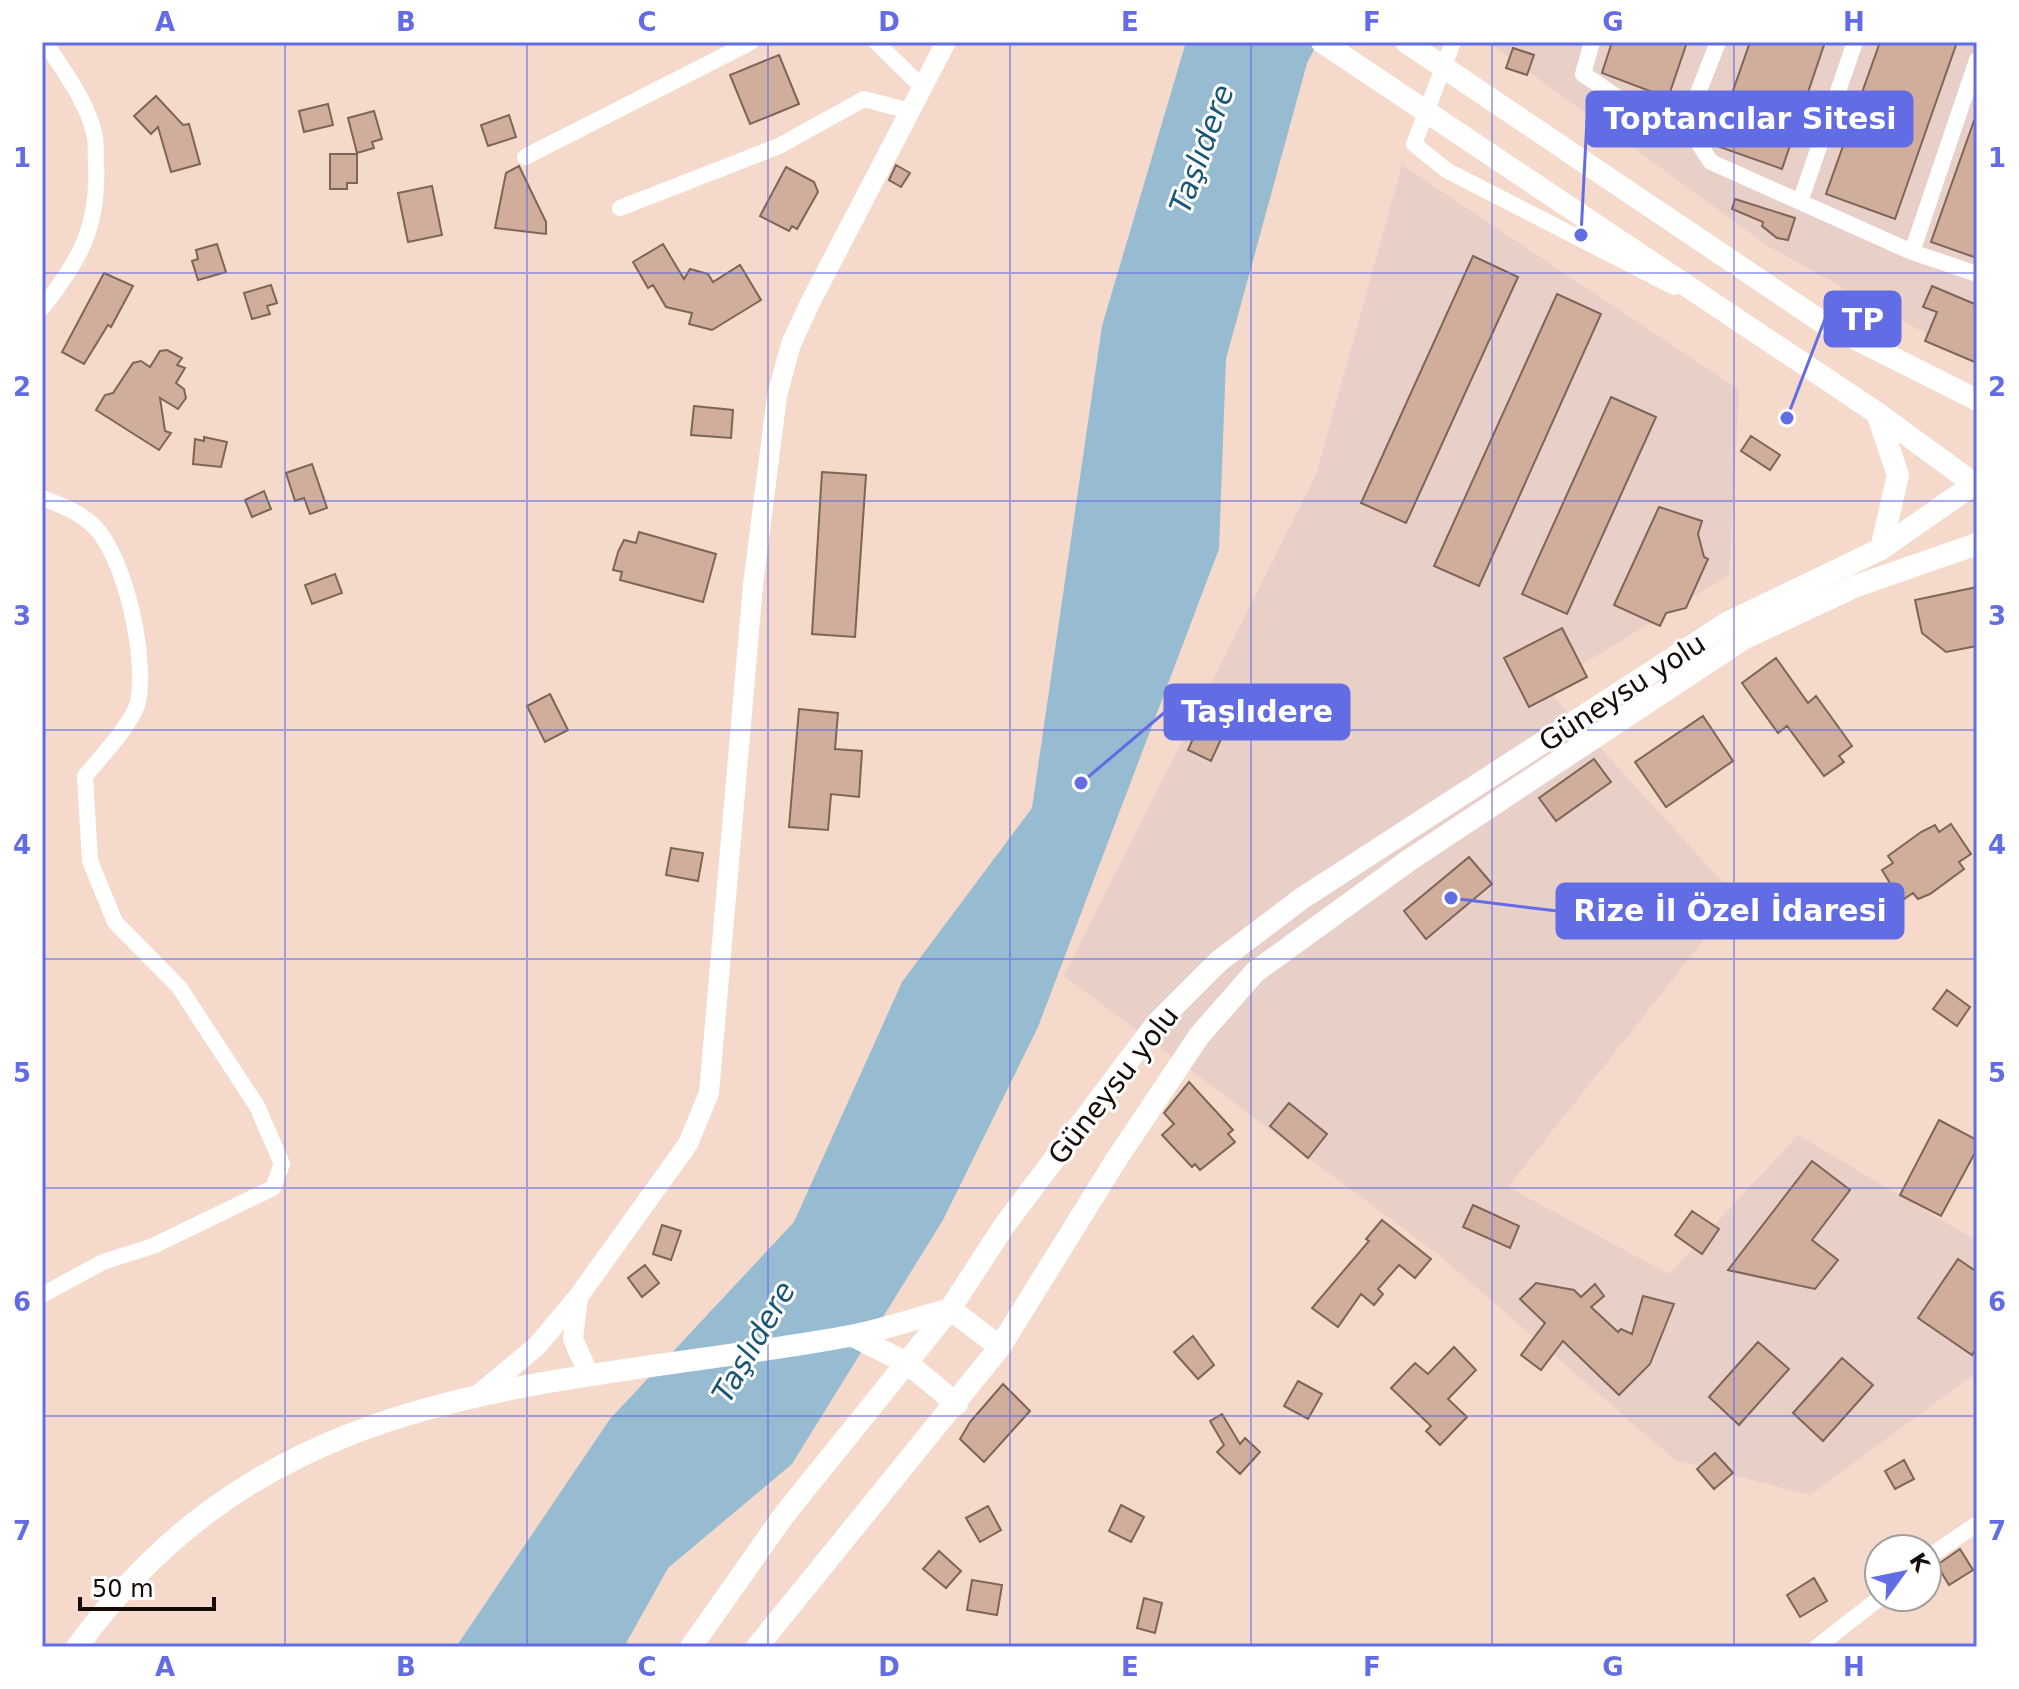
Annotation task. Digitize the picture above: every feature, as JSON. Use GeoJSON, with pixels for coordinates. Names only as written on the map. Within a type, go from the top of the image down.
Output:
{"type":"FeatureCollection","features":[{"type":"Feature","properties":{"kind":"main road"},"geometry":{"type":"LineString","coordinates":[[1322,42],[1877,413],[1976,485]]}},
{"type":"Feature","properties":{"kind":"main road"},"geometry":{"type":"LineString","coordinates":[[1406,42],[1822,322],[1977,400]]}},
{"type":"Feature","properties":{"kind":"main road"},"geometry":{"type":"LineString","coordinates":[[1877,413],[1898,475],[1881,549]]}},
{"type":"Feature","properties":{"kind":"main road","name":"Güneysu yolu"},"geometry":{"type":"LineString","coordinates":[[691,1647],[784,1515],[950,1309],[1004,1226],[1156,1024],[1256,930],[1727,623],[1881,549],[1976,485]]}},
{"type":"Feature","properties":{"kind":"main road"},"geometry":{"type":"LineString","coordinates":[[757,1647],[957,1404],[1000,1347],[1116,1160],[1199,1036],[1255,972],[1408,861],[1743,639],[1856,586],[1977,544]]}},
{"type":"Feature","properties":{"kind":"main road"},"geometry":{"type":"LineString","coordinates":[[77,1647],[123,1589],[184,1533],[264,1473],[331,1440],[434,1405],[598,1373],[853,1336],[950,1309],[1000,1347]]}},
{"type":"Feature","properties":{"kind":"main road"},"geometry":{"type":"LineString","coordinates":[[853,1336],[907,1363],[957,1404]]}},
{"type":"Feature","properties":{"kind":"street"},"geometry":{"type":"LineString","coordinates":[[42,308],[72,270],[88,239],[97,187],[94,133],[69,80],[45,42]]}},
{"type":"Feature","properties":{"kind":"street"},"geometry":{"type":"LineString","coordinates":[[525,157],[751,42]]}},
{"type":"Feature","properties":{"kind":"street"},"geometry":{"type":"LineString","coordinates":[[876,42],[924,89]]}},
{"type":"Feature","properties":{"kind":"street"},"geometry":{"type":"LineString","coordinates":[[479,1394],[537,1346],[578,1297],[688,1144],[709,1093],[753,585],[777,396],[791,344],[946,42]]}},
{"type":"Feature","properties":{"kind":"street"},"geometry":{"type":"LineString","coordinates":[[1453,42],[1414,144],[1446,170],[1527,214],[1733,316]]}},
{"type":"Feature","properties":{"kind":"street"},"geometry":{"type":"LineString","coordinates":[[1592,42],[1583,74],[1617,97],[1686,124],[1711,162],[1912,252],[1977,274]]}},
{"type":"Feature","properties":{"kind":"street"},"geometry":{"type":"LineString","coordinates":[[1686,124],[1718,42]]}},
{"type":"Feature","properties":{"kind":"street"},"geometry":{"type":"LineString","coordinates":[[1800,202],[1855,42]]}},
{"type":"Feature","properties":{"kind":"street"},"geometry":{"type":"LineString","coordinates":[[1912,252],[1977,60]]}},
{"type":"Feature","properties":{"kind":"street"},"geometry":{"type":"LineString","coordinates":[[620,208],[779,146],[864,99],[910,111]]}},
{"type":"Feature","properties":{"kind":"street"},"geometry":{"type":"LineString","coordinates":[[42,498],[74,510],[96,528],[114,556],[139,650],[138,704],[85,776],[90,861],[115,922],[179,987],[257,1106],[282,1164],[273,1188],[153,1246],[103,1262],[42,1295]]}},
{"type":"Feature","properties":{"kind":"street"},"geometry":{"type":"LineString","coordinates":[[578,1297],[573,1339],[598,1373]]}},
{"type":"Feature","properties":{"kind":"street"},"geometry":{"type":"LineString","coordinates":[[1943,1547],[1977,1524]]}},
{"type":"Feature","properties":{"kind":"street"},"geometry":{"type":"LineString","coordinates":[[1817,1647],[1863,1611]]}},
{"type":"Feature","properties":{"kind":"shaded area"},"geometry":{"type":"Polygon","coordinates":[[[1488,42],[1977,42],[1977,362],[1768,246],[1488,42]]]}},
{"type":"Feature","properties":{"kind":"shaded area"},"geometry":{"type":"Polygon","coordinates":[[[1402,165],[1739,390],[1729,575],[1545,687],[1737,898],[1508,1187],[1669,1274],[1798,1135],[1977,1241],[1977,1372],[1810,1495],[1675,1460],[1439,1255],[1064,976],[1316,475],[1402,165]]]}},
{"type":"Feature","properties":{"kind":"water"},"geometry":{"type":"Polygon","coordinates":[[[1186,42],[1318,42],[1307,63],[1226,359],[1219,549],[1038,1027],[943,1220],[792,1464],[668,1568],[624,1647],[456,1647],[610,1419],[794,1222],[902,982],[1032,808],[1102,326],[1186,42]]]}},
{"type":"Feature","properties":{"kind":"building"},"geometry":{"type":"Polygon","coordinates":[[[1612,42],[1687,42],[1668,98],[1602,73],[1612,42]]]}},
{"type":"Feature","properties":{"kind":"building"},"geometry":{"type":"Polygon","coordinates":[[[1750,42],[1825,42],[1782,169],[1714,145],[1750,42]]]}},
{"type":"Feature","properties":{"kind":"building"},"geometry":{"type":"Polygon","coordinates":[[[1880,42],[1957,42],[1895,219],[1826,194],[1880,42]]]}},
{"type":"Feature","properties":{"kind":"building"},"geometry":{"type":"Polygon","coordinates":[[[1513,48],[1534,55],[1527,75],[1506,68],[1513,48]]]}},
{"type":"Feature","properties":{"kind":"building"},"geometry":{"type":"Polygon","coordinates":[[[779,55],[799,104],[750,124],[730,75],[779,55]]]}},
{"type":"Feature","properties":{"kind":"building"},"geometry":{"type":"Polygon","coordinates":[[[156,96],[183,125],[189,124],[200,164],[171,172],[158,127],[151,134],[134,116],[156,96]]]}},
{"type":"Feature","properties":{"kind":"building"},"geometry":{"type":"Polygon","coordinates":[[[328,104],[333,125],[304,132],[299,111],[328,104]]]}},
{"type":"Feature","properties":{"kind":"building"},"geometry":{"type":"Polygon","coordinates":[[[374,111],[382,139],[372,142],[374,148],[357,153],[348,118],[374,111]]]}},
{"type":"Feature","properties":{"kind":"building"},"geometry":{"type":"Polygon","coordinates":[[[509,115],[516,137],[488,146],[481,125],[509,115]]]}},
{"type":"Feature","properties":{"kind":"building"},"geometry":{"type":"Polygon","coordinates":[[[1977,118],[1977,258],[1931,242],[1977,118]]]}},
{"type":"Feature","properties":{"kind":"building"},"geometry":{"type":"Polygon","coordinates":[[[330,154],[357,154],[357,183],[347,183],[347,189],[330,189],[330,154]]]}},
{"type":"Feature","properties":{"kind":"building"},"geometry":{"type":"Polygon","coordinates":[[[896,165],[910,173],[901,187],[889,180],[896,165]]]}},
{"type":"Feature","properties":{"kind":"building"},"geometry":{"type":"Polygon","coordinates":[[[519,166],[546,222],[546,234],[495,228],[506,173],[519,166]]]}},
{"type":"Feature","properties":{"kind":"building"},"geometry":{"type":"Polygon","coordinates":[[[786,167],[814,182],[818,192],[797,229],[792,226],[789,231],[760,216],[786,167]]]}},
{"type":"Feature","properties":{"kind":"building"},"geometry":{"type":"Polygon","coordinates":[[[432,186],[442,235],[408,242],[398,193],[432,186]]]}},
{"type":"Feature","properties":{"kind":"building"},"geometry":{"type":"Polygon","coordinates":[[[1735,199],[1795,218],[1788,240],[1777,238],[1762,226],[1763,222],[1732,209],[1735,199]]]}},
{"type":"Feature","properties":{"kind":"building"},"geometry":{"type":"Polygon","coordinates":[[[217,244],[226,272],[198,280],[192,261],[198,259],[196,250],[217,244]]]}},
{"type":"Feature","properties":{"kind":"building"},"geometry":{"type":"Polygon","coordinates":[[[663,244],[684,279],[690,269],[708,274],[713,282],[740,265],[761,300],[712,330],[689,324],[692,313],[666,307],[653,285],[648,288],[633,262],[663,244]]]}},
{"type":"Feature","properties":{"kind":"building"},"geometry":{"type":"Polygon","coordinates":[[[1473,256],[1518,277],[1406,523],[1361,503],[1473,256]]]}},
{"type":"Feature","properties":{"kind":"building"},"geometry":{"type":"Polygon","coordinates":[[[104,273],[133,286],[111,327],[108,325],[84,364],[62,352],[104,273]]]}},
{"type":"Feature","properties":{"kind":"building"},"geometry":{"type":"Polygon","coordinates":[[[271,285],[277,303],[267,306],[270,314],[252,319],[244,293],[271,285]]]}},
{"type":"Feature","properties":{"kind":"building"},"geometry":{"type":"Polygon","coordinates":[[[1932,286],[1977,305],[1977,363],[1925,341],[1937,312],[1923,307],[1932,286]]]}},
{"type":"Feature","properties":{"kind":"building"},"geometry":{"type":"Polygon","coordinates":[[[1557,294],[1601,314],[1479,586],[1434,566],[1557,294]]]}},
{"type":"Feature","properties":{"kind":"building"},"geometry":{"type":"Polygon","coordinates":[[[167,350],[182,358],[177,365],[185,368],[176,383],[184,389],[186,398],[178,409],[160,398],[165,431],[171,433],[159,450],[96,410],[105,395],[113,393],[133,363],[141,361],[150,367],[160,351],[167,350]]]}},
{"type":"Feature","properties":{"kind":"building"},"geometry":{"type":"Polygon","coordinates":[[[1611,397],[1656,417],[1567,614],[1522,594],[1611,397]]]}},
{"type":"Feature","properties":{"kind":"building"},"geometry":{"type":"Polygon","coordinates":[[[694,406],[733,410],[731,438],[691,435],[694,406]]]}},
{"type":"Feature","properties":{"kind":"building"},"geometry":{"type":"Polygon","coordinates":[[[1751,436],[1780,455],[1770,470],[1741,451],[1751,436]]]}},
{"type":"Feature","properties":{"kind":"building"},"geometry":{"type":"Polygon","coordinates":[[[204,437],[227,442],[221,467],[193,464],[195,439],[204,441],[204,437]]]}},
{"type":"Feature","properties":{"kind":"building"},"geometry":{"type":"Polygon","coordinates":[[[312,464],[327,508],[310,514],[304,498],[295,501],[286,473],[312,464]]]}},
{"type":"Feature","properties":{"kind":"building"},"geometry":{"type":"Polygon","coordinates":[[[822,472],[866,475],[855,637],[812,634],[822,472]]]}},
{"type":"Feature","properties":{"kind":"building"},"geometry":{"type":"Polygon","coordinates":[[[264,491],[271,509],[252,517],[245,500],[264,491]]]}},
{"type":"Feature","properties":{"kind":"building"},"geometry":{"type":"Polygon","coordinates":[[[1659,507],[1702,521],[1698,534],[1704,557],[1708,559],[1686,608],[1666,613],[1660,626],[1614,605],[1659,507]]]}},
{"type":"Feature","properties":{"kind":"building"},"geometry":{"type":"Polygon","coordinates":[[[639,532],[716,554],[703,602],[620,580],[622,572],[613,570],[618,552],[624,540],[636,543],[639,532]]]}},
{"type":"Feature","properties":{"kind":"building"},"geometry":{"type":"Polygon","coordinates":[[[335,574],[342,593],[312,604],[305,585],[335,574]]]}},
{"type":"Feature","properties":{"kind":"building"},"geometry":{"type":"Polygon","coordinates":[[[1977,587],[1977,646],[1946,652],[1922,633],[1915,600],[1977,587]]]}},
{"type":"Feature","properties":{"kind":"building"},"geometry":{"type":"Polygon","coordinates":[[[1562,628],[1587,677],[1529,707],[1504,658],[1562,628]]]}},
{"type":"Feature","properties":{"kind":"building"},"geometry":{"type":"Polygon","coordinates":[[[1776,658],[1808,703],[1816,696],[1852,746],[1839,756],[1844,762],[1824,776],[1787,726],[1778,733],[1742,683],[1776,658]]]}},
{"type":"Feature","properties":{"kind":"building"},"geometry":{"type":"Polygon","coordinates":[[[550,694],[568,730],[545,742],[527,706],[550,694]]]}},
{"type":"Feature","properties":{"kind":"building"},"geometry":{"type":"Polygon","coordinates":[[[1209,702],[1233,713],[1211,761],[1188,750],[1209,702]]]}},
{"type":"Feature","properties":{"kind":"building"},"geometry":{"type":"Polygon","coordinates":[[[799,709],[838,713],[835,749],[862,751],[859,797],[831,794],[828,830],[789,827],[799,709]]]}},
{"type":"Feature","properties":{"kind":"building"},"geometry":{"type":"Polygon","coordinates":[[[1703,716],[1733,761],[1666,807],[1635,762],[1703,716]]]}},
{"type":"Feature","properties":{"kind":"building"},"geometry":{"type":"Polygon","coordinates":[[[1594,759],[1611,782],[1556,821],[1539,798],[1594,759]]]}},
{"type":"Feature","properties":{"kind":"building"},"geometry":{"type":"Polygon","coordinates":[[[1951,824],[1971,854],[1959,862],[1964,869],[1930,894],[1918,899],[1913,893],[1901,901],[1882,870],[1893,863],[1888,856],[1921,832],[1935,825],[1939,832],[1951,824]]]}},
{"type":"Feature","properties":{"kind":"building"},"geometry":{"type":"Polygon","coordinates":[[[671,848],[703,853],[698,881],[666,875],[671,848]]]}},
{"type":"Feature","properties":{"kind":"building"},"geometry":{"type":"Polygon","coordinates":[[[1469,857],[1492,884],[1426,939],[1404,911],[1469,857]]]}},
{"type":"Feature","properties":{"kind":"building"},"geometry":{"type":"Polygon","coordinates":[[[1947,990],[1970,1007],[1957,1026],[1933,1009],[1947,990]]]}},
{"type":"Feature","properties":{"kind":"building"},"geometry":{"type":"Polygon","coordinates":[[[1189,1082],[1233,1130],[1228,1134],[1235,1142],[1200,1170],[1195,1164],[1192,1167],[1162,1135],[1174,1124],[1164,1113],[1189,1082]]]}},
{"type":"Feature","properties":{"kind":"building"},"geometry":{"type":"Polygon","coordinates":[[[1289,1103],[1327,1134],[1308,1158],[1270,1126],[1289,1103]]]}},
{"type":"Feature","properties":{"kind":"building"},"geometry":{"type":"Polygon","coordinates":[[[1939,1120],[1977,1140],[1977,1149],[1941,1216],[1900,1195],[1939,1120]]]}},
{"type":"Feature","properties":{"kind":"building"},"geometry":{"type":"Polygon","coordinates":[[[1812,1161],[1850,1190],[1812,1240],[1838,1260],[1815,1289],[1728,1270],[1812,1161]]]}},
{"type":"Feature","properties":{"kind":"building"},"geometry":{"type":"Polygon","coordinates":[[[1473,1205],[1519,1226],[1510,1248],[1463,1227],[1473,1205]]]}},
{"type":"Feature","properties":{"kind":"building"},"geometry":{"type":"Polygon","coordinates":[[[1692,1211],[1719,1229],[1702,1254],[1675,1235],[1692,1211]]]}},
{"type":"Feature","properties":{"kind":"building"},"geometry":{"type":"Polygon","coordinates":[[[1382,1220],[1431,1259],[1415,1278],[1399,1265],[1378,1289],[1383,1294],[1374,1305],[1361,1294],[1338,1327],[1312,1308],[1369,1241],[1366,1239],[1382,1220]]]}},
{"type":"Feature","properties":{"kind":"building"},"geometry":{"type":"Polygon","coordinates":[[[662,1225],[681,1231],[671,1260],[653,1254],[662,1225]]]}},
{"type":"Feature","properties":{"kind":"building"},"geometry":{"type":"Polygon","coordinates":[[[1958,1259],[1977,1272],[1977,1347],[1972,1355],[1918,1318],[1958,1259]]]}},
{"type":"Feature","properties":{"kind":"building"},"geometry":{"type":"Polygon","coordinates":[[[645,1265],[659,1283],[642,1297],[628,1278],[645,1265]]]}},
{"type":"Feature","properties":{"kind":"building"},"geometry":{"type":"Polygon","coordinates":[[[1536,1283],[1574,1290],[1581,1297],[1595,1284],[1604,1296],[1591,1307],[1618,1332],[1621,1329],[1632,1334],[1643,1296],[1674,1304],[1650,1364],[1619,1395],[1563,1341],[1541,1370],[1521,1355],[1545,1323],[1520,1299],[1536,1283]]]}},
{"type":"Feature","properties":{"kind":"building"},"geometry":{"type":"Polygon","coordinates":[[[1193,1336],[1214,1365],[1198,1379],[1174,1352],[1193,1336]]]}},
{"type":"Feature","properties":{"kind":"building"},"geometry":{"type":"Polygon","coordinates":[[[1758,1342],[1789,1369],[1739,1425],[1709,1397],[1758,1342]]]}},
{"type":"Feature","properties":{"kind":"building"},"geometry":{"type":"Polygon","coordinates":[[[1454,1347],[1476,1370],[1448,1399],[1467,1417],[1440,1445],[1426,1431],[1431,1426],[1391,1388],[1415,1363],[1428,1374],[1454,1347]]]}},
{"type":"Feature","properties":{"kind":"building"},"geometry":{"type":"Polygon","coordinates":[[[1842,1358],[1873,1385],[1823,1441],[1793,1413],[1842,1358]]]}},
{"type":"Feature","properties":{"kind":"building"},"geometry":{"type":"Polygon","coordinates":[[[1298,1381],[1322,1394],[1308,1419],[1284,1406],[1298,1381]]]}},
{"type":"Feature","properties":{"kind":"building"},"geometry":{"type":"Polygon","coordinates":[[[1003,1384],[1030,1411],[984,1462],[960,1439],[970,1422],[1003,1384]]]}},
{"type":"Feature","properties":{"kind":"building"},"geometry":{"type":"Polygon","coordinates":[[[1222,1414],[1240,1444],[1245,1438],[1260,1452],[1240,1474],[1217,1452],[1224,1445],[1210,1421],[1222,1414]]]}},
{"type":"Feature","properties":{"kind":"building"},"geometry":{"type":"Polygon","coordinates":[[[1715,1453],[1733,1473],[1714,1489],[1697,1469],[1715,1453]]]}},
{"type":"Feature","properties":{"kind":"building"},"geometry":{"type":"Polygon","coordinates":[[[1904,1460],[1914,1479],[1895,1489],[1885,1471],[1904,1460]]]}},
{"type":"Feature","properties":{"kind":"building"},"geometry":{"type":"Polygon","coordinates":[[[1121,1505],[1144,1517],[1131,1542],[1109,1531],[1121,1505]]]}},
{"type":"Feature","properties":{"kind":"building"},"geometry":{"type":"Polygon","coordinates":[[[988,1506],[1001,1530],[980,1542],[966,1518],[988,1506]]]}},
{"type":"Feature","properties":{"kind":"building"},"geometry":{"type":"Polygon","coordinates":[[[1960,1549],[1973,1570],[1949,1585],[1943,1575],[1943,1561],[1960,1549]]]}},
{"type":"Feature","properties":{"kind":"building"},"geometry":{"type":"Polygon","coordinates":[[[939,1551],[961,1571],[946,1588],[923,1569],[939,1551]]]}},
{"type":"Feature","properties":{"kind":"building"},"geometry":{"type":"Polygon","coordinates":[[[1814,1578],[1827,1601],[1800,1617],[1787,1595],[1814,1578]]]}},
{"type":"Feature","properties":{"kind":"building"},"geometry":{"type":"Polygon","coordinates":[[[972,1580],[1002,1585],[997,1615],[967,1610],[972,1580]]]}},
{"type":"Feature","properties":{"kind":"building"},"geometry":{"type":"Polygon","coordinates":[[[1144,1598],[1162,1603],[1155,1633],[1137,1628],[1144,1598]]]}},
{"type":"Feature","properties":{"kind":"place","name":"Toptancılar Sitesi"},"geometry":{"type":"Point","coordinates":[1581,235]}},
{"type":"Feature","properties":{"kind":"place","name":"TP"},"geometry":{"type":"Point","coordinates":[1787,418]}},
{"type":"Feature","properties":{"kind":"place","name":"Taşlıdere"},"geometry":{"type":"Point","coordinates":[1081,783]}},
{"type":"Feature","properties":{"kind":"place","name":"Rize İl Özel İdaresi"},"geometry":{"type":"Point","coordinates":[1451,898]}}]}
